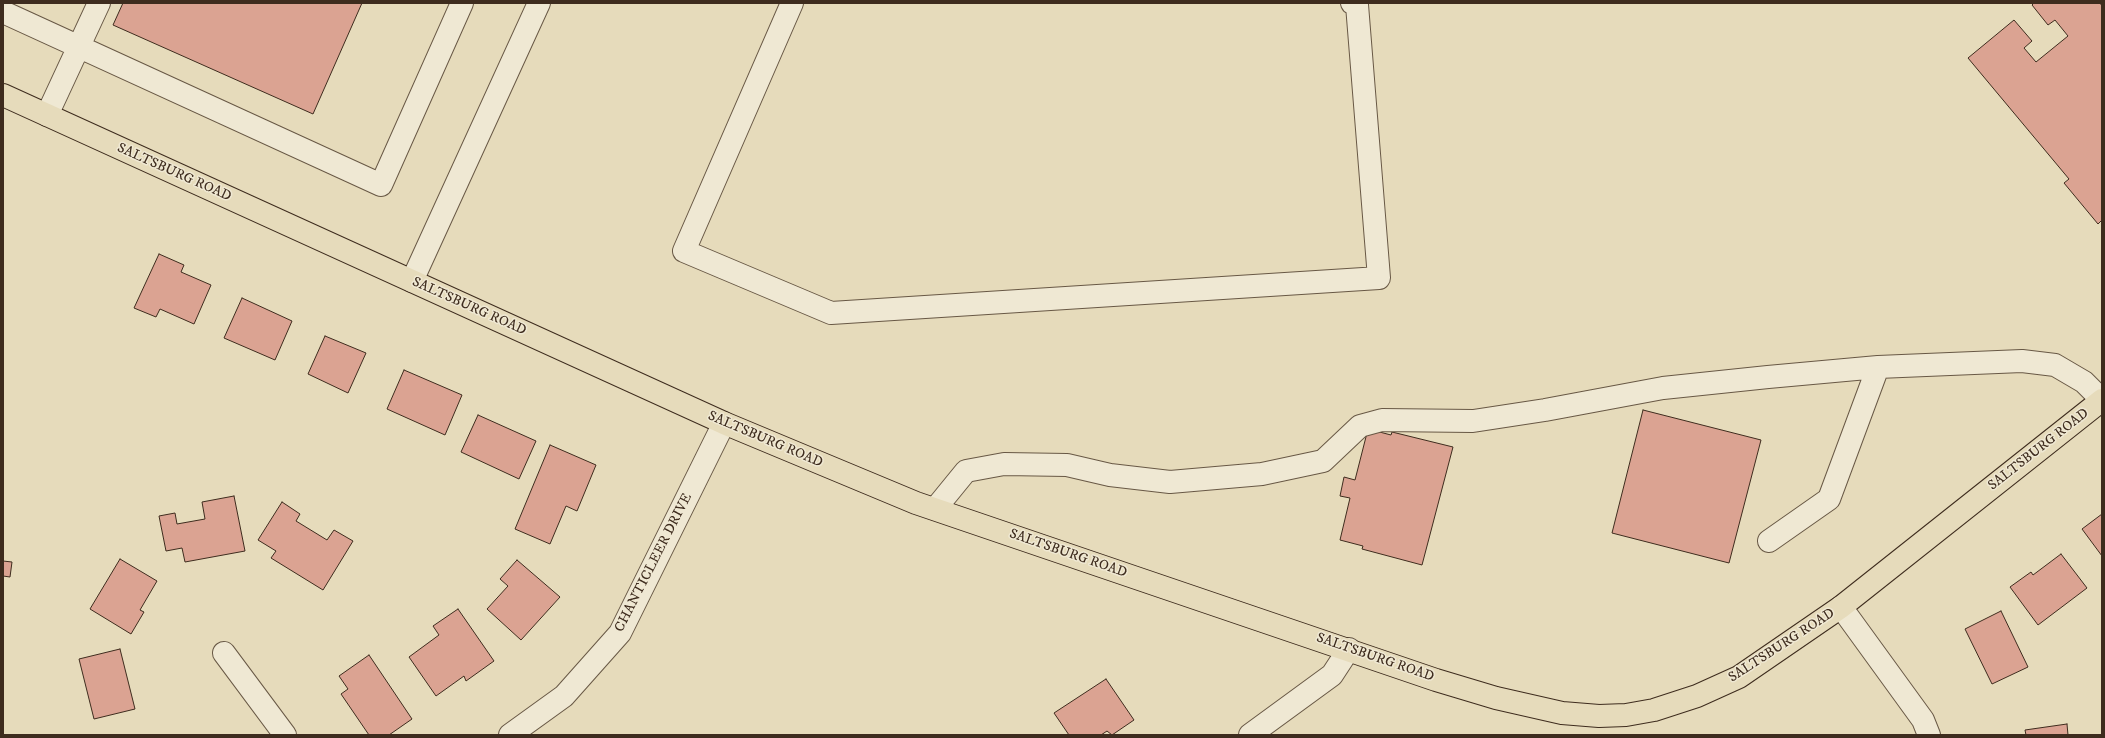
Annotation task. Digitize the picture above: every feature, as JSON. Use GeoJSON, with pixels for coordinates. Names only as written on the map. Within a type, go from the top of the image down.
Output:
{"type":"FeatureCollection","features":[{"type":"Feature","properties":{"kind":"main road","name":"SALTSBURG ROAD"},"geometry":{"type":"LineString","coordinates":[[3,95],[724,423],[935,509],[1496,698],[1562,713],[1598,716],[1654,710],[1697,696],[1739,678],[1841,607],[2102,400]]}},
{"type":"Feature","properties":{"kind":"street"},"geometry":{"type":"LineString","coordinates":[[47,115],[99,3]]}},
{"type":"Feature","properties":{"kind":"street"},"geometry":{"type":"LineString","coordinates":[[3,12],[381,185],[462,3]]}},
{"type":"Feature","properties":{"kind":"street"},"geometry":{"type":"LineString","coordinates":[[412,281],[539,3]]}},
{"type":"Feature","properties":{"kind":"street"},"geometry":{"type":"LineString","coordinates":[[792,3],[684,251],[831,313],[1379,278],[1357,5],[1352,3]]}},
{"type":"Feature","properties":{"kind":"street"},"geometry":{"type":"LineString","coordinates":[[935,509],[966,470],[1004,464],[1067,465],[1110,475],[1170,482],[1262,474],[1323,461],[1360,426],[1382,420],[1473,420],[1545,410],[1663,388],[1878,367],[2022,361],[2055,365],[2084,382],[2102,400]]}},
{"type":"Feature","properties":{"kind":"street"},"geometry":{"type":"LineString","coordinates":[[1769,542],[1829,499],[1878,367]]}},
{"type":"Feature","properties":{"kind":"street","name":"CHANTICLEER DRIVE"},"geometry":{"type":"LineString","coordinates":[[510,735],[564,696],[620,633],[724,423]]}},
{"type":"Feature","properties":{"kind":"street"},"geometry":{"type":"LineString","coordinates":[[1841,607],[1923,720],[1929,735]]}},
{"type":"Feature","properties":{"kind":"street"},"geometry":{"type":"LineString","coordinates":[[1250,735],[1332,675],[1349,649]]}},
{"type":"Feature","properties":{"kind":"street"},"geometry":{"type":"LineString","coordinates":[[224,653],[285,735]]}},
{"type":"Feature","properties":{"kind":"building"},"geometry":{"type":"Polygon","coordinates":[[[123,3],[362,3],[313,114],[113,25],[123,3]]]}},
{"type":"Feature","properties":{"kind":"building"},"geometry":{"type":"Polygon","coordinates":[[[2034,3],[2100,3],[2102,6],[2102,220],[2098,224],[2064,183],[2069,179],[1968,58],[2014,20],[2032,41],[2024,48],[2036,62],[2068,36],[2055,20],[2048,25],[2032,5],[2034,3]]]}},
{"type":"Feature","properties":{"kind":"building"},"geometry":{"type":"Polygon","coordinates":[[[159,254],[184,265],[181,272],[211,285],[194,324],[160,309],[156,317],[134,308],[159,254]]]}},
{"type":"Feature","properties":{"kind":"building"},"geometry":{"type":"Polygon","coordinates":[[[242,298],[292,321],[275,360],[224,338],[242,298]]]}},
{"type":"Feature","properties":{"kind":"building"},"geometry":{"type":"Polygon","coordinates":[[[325,336],[366,353],[348,393],[308,374],[325,336]]]}},
{"type":"Feature","properties":{"kind":"building"},"geometry":{"type":"Polygon","coordinates":[[[404,370],[462,395],[445,435],[387,409],[404,370]]]}},
{"type":"Feature","properties":{"kind":"building"},"geometry":{"type":"Polygon","coordinates":[[[1643,410],[1761,440],[1729,563],[1612,533],[1643,410]]]}},
{"type":"Feature","properties":{"kind":"building"},"geometry":{"type":"Polygon","coordinates":[[[478,415],[536,441],[519,479],[461,452],[478,415]]]}},
{"type":"Feature","properties":{"kind":"building"},"geometry":{"type":"Polygon","coordinates":[[[1368,429],[1391,435],[1392,432],[1453,447],[1422,565],[1362,549],[1363,546],[1340,540],[1350,498],[1340,496],[1344,477],[1355,480],[1368,429]]]}},
{"type":"Feature","properties":{"kind":"building"},"geometry":{"type":"Polygon","coordinates":[[[550,445],[596,465],[577,511],[566,506],[550,544],[515,529],[550,445]]]}},
{"type":"Feature","properties":{"kind":"building"},"geometry":{"type":"Polygon","coordinates":[[[234,496],[245,551],[185,562],[182,548],[166,551],[159,516],[175,513],[177,524],[205,519],[202,502],[234,496]]]}},
{"type":"Feature","properties":{"kind":"building"},"geometry":{"type":"Polygon","coordinates":[[[282,502],[300,514],[296,521],[327,540],[334,530],[353,541],[323,590],[271,558],[276,551],[258,540],[282,502]]]}},
{"type":"Feature","properties":{"kind":"building"},"geometry":{"type":"Polygon","coordinates":[[[2102,514],[2102,556],[2082,529],[2102,514]]]}},
{"type":"Feature","properties":{"kind":"building"},"geometry":{"type":"Polygon","coordinates":[[[2061,554],[2087,588],[2038,625],[2010,587],[2031,572],[2033,575],[2061,554]]]}},
{"type":"Feature","properties":{"kind":"building"},"geometry":{"type":"Polygon","coordinates":[[[120,559],[157,581],[140,610],[144,612],[131,634],[90,609],[120,559]]]}},
{"type":"Feature","properties":{"kind":"building"},"geometry":{"type":"Polygon","coordinates":[[[517,560],[560,597],[521,640],[487,609],[508,586],[500,579],[517,560]]]}},
{"type":"Feature","properties":{"kind":"building"},"geometry":{"type":"Polygon","coordinates":[[[3,561],[12,562],[10,577],[3,576],[3,561]]]}},
{"type":"Feature","properties":{"kind":"building"},"geometry":{"type":"Polygon","coordinates":[[[458,609],[494,661],[466,681],[464,676],[436,696],[409,657],[439,635],[433,626],[458,609]]]}},
{"type":"Feature","properties":{"kind":"building"},"geometry":{"type":"Polygon","coordinates":[[[2001,611],[2028,667],[1992,684],[1965,629],[2001,611]]]}},
{"type":"Feature","properties":{"kind":"building"},"geometry":{"type":"Polygon","coordinates":[[[120,649],[135,709],[94,719],[79,659],[120,649]]]}},
{"type":"Feature","properties":{"kind":"building"},"geometry":{"type":"Polygon","coordinates":[[[369,655],[412,719],[389,735],[369,735],[341,694],[348,689],[339,676],[369,655]]]}},
{"type":"Feature","properties":{"kind":"building"},"geometry":{"type":"Polygon","coordinates":[[[1106,679],[1134,720],[1112,735],[1107,731],[1101,735],[1069,735],[1054,713],[1106,679]]]}},
{"type":"Feature","properties":{"kind":"building"},"geometry":{"type":"Polygon","coordinates":[[[2067,724],[2068,735],[2026,735],[2025,730],[2067,724]]]}}]}
